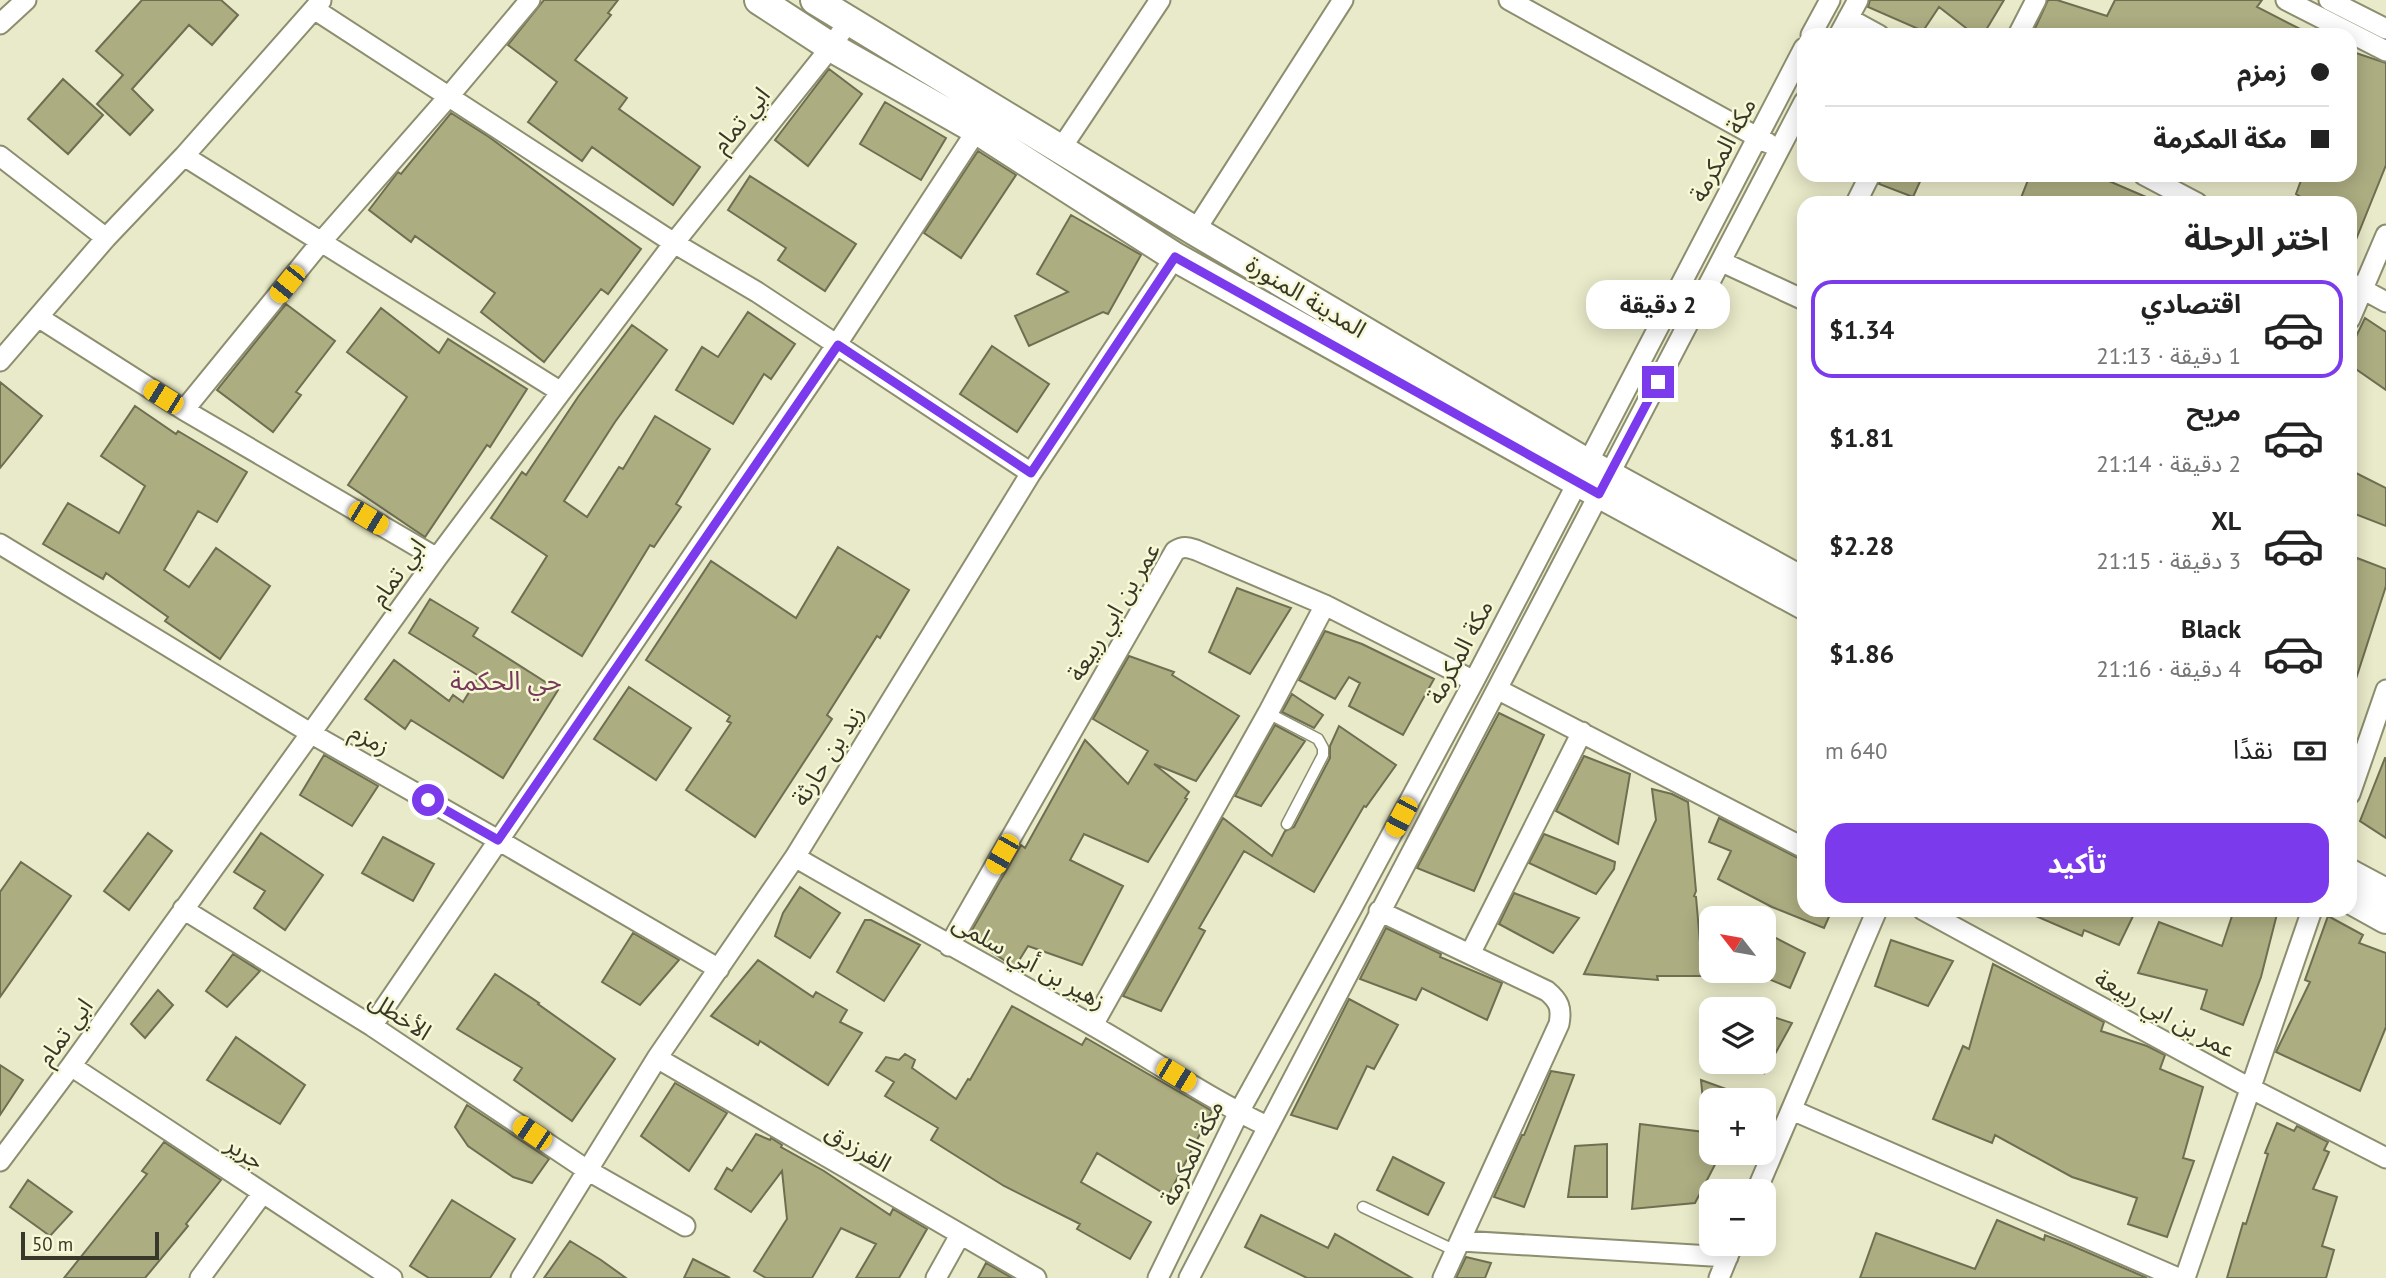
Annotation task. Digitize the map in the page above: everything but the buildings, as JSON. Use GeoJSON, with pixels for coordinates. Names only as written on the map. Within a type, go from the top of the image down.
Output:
{"type":"FeatureCollection","features":[{"type":"Feature","properties":{"kind":"main road"},"geometry":{"type":"LineString","coordinates":[[759,0],[831,47],[977,130],[1175,257],[1593,478],[1797,601]]}},
{"type":"Feature","properties":{"kind":"main road","name":"المدينة المنورة"},"geometry":{"type":"LineString","coordinates":[[815,0],[1195,231],[1593,478],[1797,579]]}},
{"type":"Feature","properties":{"kind":"main road"},"geometry":{"type":"LineString","coordinates":[[2357,878],[2386,893]]}},
{"type":"Feature","properties":{"kind":"main road"},"geometry":{"type":"LineString","coordinates":[[2357,904],[2386,919]]}},
{"type":"Feature","properties":{"kind":"street"},"geometry":{"type":"LineString","coordinates":[[184,410],[321,242],[530,0]]}},
{"type":"Feature","properties":{"kind":"street"},"geometry":{"type":"LineString","coordinates":[[1060,150],[1160,0]]}},
{"type":"Feature","properties":{"kind":"street"},"geometry":{"type":"LineString","coordinates":[[1195,231],[1343,0]]}},
{"type":"Feature","properties":{"kind":"street"},"geometry":{"type":"LineString","coordinates":[[1509,0],[1780,149]]}},
{"type":"Feature","properties":{"kind":"street"},"geometry":{"type":"LineString","coordinates":[[1815,28],[1830,0]]}},
{"type":"Feature","properties":{"kind":"street"},"geometry":{"type":"LineString","coordinates":[[1844,26],[1858,0]]}},
{"type":"Feature","properties":{"kind":"street"},"geometry":{"type":"LineString","coordinates":[[2022,28],[2036,0]]}},
{"type":"Feature","properties":{"kind":"street"},"geometry":{"type":"LineString","coordinates":[[2286,0],[2341,28]]}},
{"type":"Feature","properties":{"kind":"street"},"geometry":{"type":"LineString","coordinates":[[2329,0],[2349,5],[2386,29]]}},
{"type":"Feature","properties":{"kind":"street"},"geometry":{"type":"LineString","coordinates":[[0,24],[18,2]]}},
{"type":"Feature","properties":{"kind":"street"},"geometry":{"type":"LineString","coordinates":[[0,361],[106,238],[184,156],[318,4],[674,243],[757,292],[1031,473]]}},
{"type":"Feature","properties":{"kind":"street","name":"ابي تمام"},"geometry":{"type":"LineString","coordinates":[[0,1161],[437,558],[674,243],[831,47],[848,22]]}},
{"type":"Feature","properties":{"kind":"street"},"geometry":{"type":"LineString","coordinates":[[2357,36],[2386,51]]}},
{"type":"Feature","properties":{"kind":"street","name":"مكة المكرمة"},"geometry":{"type":"LineString","coordinates":[[1189,1278],[1497,688],[1593,478],[1757,137],[1797,61]]}},
{"type":"Feature","properties":{"kind":"street","name":"مكة المكرمة"},"geometry":{"type":"LineString","coordinates":[[1158,1278],[1238,1112],[1474,681],[1722,262],[1797,116]]}},
{"type":"Feature","properties":{"kind":"street"},"geometry":{"type":"LineString","coordinates":[[372,1026],[838,345],[977,130]]}},
{"type":"Feature","properties":{"kind":"street"},"geometry":{"type":"LineString","coordinates":[[0,156],[106,238]]}},
{"type":"Feature","properties":{"kind":"street"},"geometry":{"type":"LineString","coordinates":[[184,156],[561,392]]}},
{"type":"Feature","properties":{"kind":"street"},"geometry":{"type":"LineString","coordinates":[[2156,182],[2180,196]]}},
{"type":"Feature","properties":{"kind":"street"},"geometry":{"type":"LineString","coordinates":[[2357,284],[2386,235]]}},
{"type":"Feature","properties":{"kind":"street","name":"زيد بن حارثة"},"geometry":{"type":"LineString","coordinates":[[521,1278],[657,1058],[795,857],[1031,473],[1175,257]]}},
{"type":"Feature","properties":{"kind":"street"},"geometry":{"type":"LineString","coordinates":[[1722,262],[1797,297]]}},
{"type":"Feature","properties":{"kind":"street"},"geometry":{"type":"LineString","coordinates":[[2357,287],[2386,302]]}},
{"type":"Feature","properties":{"kind":"street"},"geometry":{"type":"LineString","coordinates":[[38,317],[184,410],[437,558]]}},
{"type":"Feature","properties":{"kind":"street","name":"زمزم"},"geometry":{"type":"LineString","coordinates":[[0,544],[312,734],[719,969]]}},
{"type":"Feature","properties":{"kind":"street","name":"عمر بن ابي ربيعة"},"geometry":{"type":"LineString","coordinates":[[949,946],[1175,551],[1186,547],[1196,550],[1325,606],[1474,681]]}},
{"type":"Feature","properties":{"kind":"street"},"geometry":{"type":"LineString","coordinates":[[1093,1025],[1325,606]]}},
{"type":"Feature","properties":{"kind":"street"},"geometry":{"type":"LineString","coordinates":[[1497,688],[1797,844]]}},
{"type":"Feature","properties":{"kind":"street"},"geometry":{"type":"LineString","coordinates":[[2357,774],[2386,690]]}},
{"type":"Feature","properties":{"kind":"street"},"geometry":{"type":"LineString","coordinates":[[1470,954],[1582,732]]}},
{"type":"Feature","properties":{"kind":"street","name":"زهير بن أبي سلمى"},"geometry":{"type":"LineString","coordinates":[[795,857],[1093,1025],[1238,1112],[1267,1126]]}},
{"type":"Feature","properties":{"kind":"street","name":"الأخطل"},"geometry":{"type":"LineString","coordinates":[[183,909],[372,1026],[587,1170],[685,1226]]}},
{"type":"Feature","properties":{"kind":"street"},"geometry":{"type":"LineString","coordinates":[[1379,911],[1547,991],[1557,999],[1561,1010],[1559,1024],[1443,1278]]}},
{"type":"Feature","properties":{"kind":"street"},"geometry":{"type":"LineString","coordinates":[[1762,1179],[1874,917]]}},
{"type":"Feature","properties":{"kind":"street","name":"عمر بن ابي ربيعة"},"geometry":{"type":"LineString","coordinates":[[1936,917],[2250,1088],[2386,1158]]}},
{"type":"Feature","properties":{"kind":"street"},"geometry":{"type":"LineString","coordinates":[[2185,1278],[2310,917]]}},
{"type":"Feature","properties":{"kind":"street","name":"الفرزدق"},"geometry":{"type":"LineString","coordinates":[[657,1058],[1036,1278]]}},
{"type":"Feature","properties":{"kind":"street","name":"جرير"},"geometry":{"type":"LineString","coordinates":[[71,1066],[392,1278]]}},
{"type":"Feature","properties":{"kind":"street"},"geometry":{"type":"LineString","coordinates":[[1792,1110],[2178,1278]]}},
{"type":"Feature","properties":{"kind":"street"},"geometry":{"type":"LineString","coordinates":[[200,1278],[262,1194]]}},
{"type":"Feature","properties":{"kind":"street"},"geometry":{"type":"LineString","coordinates":[[936,1278],[960,1236]]}},
{"type":"Feature","properties":{"kind":"street"},"geometry":{"type":"LineString","coordinates":[[1458,1246],[1699,1250]]}},
{"type":"Feature","properties":{"kind":"street"},"geometry":{"type":"LineString","coordinates":[[1719,1278],[1728,1256]]}},
{"type":"Feature","properties":{"kind":"lane"},"geometry":{"type":"LineString","coordinates":[[1268,713],[1318,739],[1322,748],[1323,755],[1287,824]]}},
{"type":"Feature","properties":{"kind":"lane"},"geometry":{"type":"LineString","coordinates":[[1363,1207],[1458,1246]]}},
{"type":"Feature","properties":{"kind":"district","name":"حي الحكمة"},"geometry":{"type":"Point","coordinates":[506,681]}},
{"type":"Feature","properties":{"kind":"route"},"geometry":{"type":"LineString","coordinates":[[428,800],[498,840],[838,345],[1031,473],[1175,257],[1599,494],[1658,382]]}}]}
